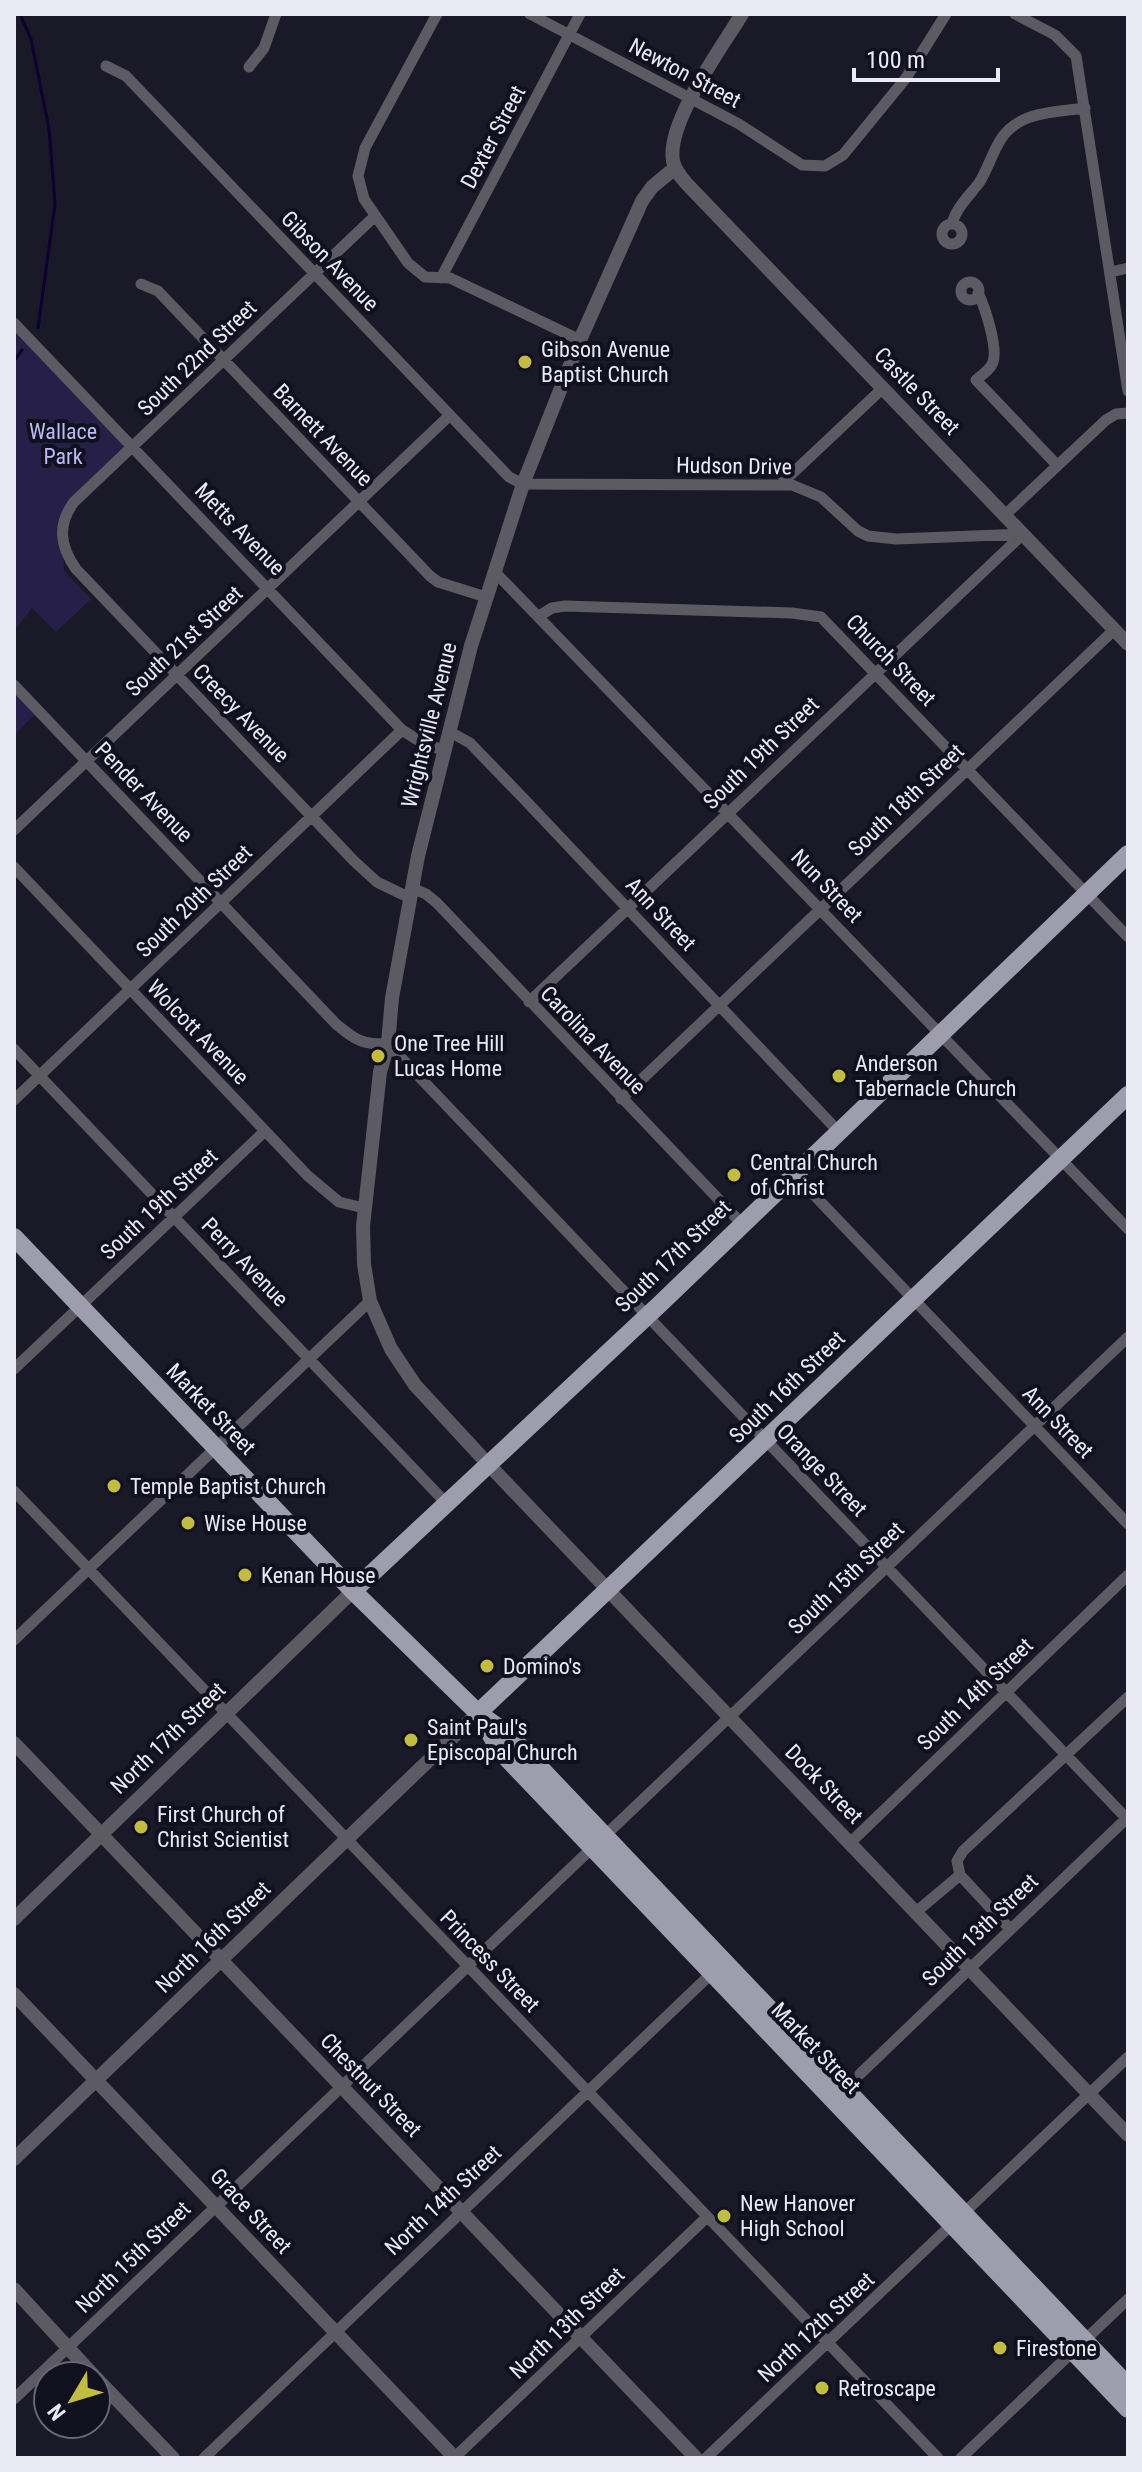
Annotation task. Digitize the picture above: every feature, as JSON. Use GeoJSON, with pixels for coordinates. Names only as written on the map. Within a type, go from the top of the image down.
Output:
{"type":"FeatureCollection","features":[{"type":"Feature","properties":{"kind":"main road","name":"South 17th Street"},"geometry":{"type":"LineString","coordinates":[[353,1591],[647,1315],[1128,854]]}},
{"type":"Feature","properties":{"kind":"main road","name":"South 16th Street"},"geometry":{"type":"LineString","coordinates":[[478,1713],[1128,1095]]}},
{"type":"Feature","properties":{"kind":"main road","name":"Market Street"},"geometry":{"type":"LineString","coordinates":[[14,1237],[353,1591],[478,1713],[500,1751],[598,1841],[1079,2346],[1128,2409]]}},
{"type":"Feature","properties":{"kind":"main road","name":"Market Street"},"geometry":{"type":"LineString","coordinates":[[598,1841],[712,1973],[958,2219]]}},
{"type":"Feature","properties":{"kind":"main road","name":"Market Street"},"geometry":{"type":"LineString","coordinates":[[1079,2346],[1128,2386]]}},
{"type":"Feature","properties":{"kind":"street"},"geometry":{"type":"LineString","coordinates":[[249,67],[264,48],[276,14]]}},
{"type":"Feature","properties":{"kind":"street"},"geometry":{"type":"LineString","coordinates":[[437,14],[365,148],[358,176],[361,190],[375,216],[412,268],[425,277],[450,278],[580,340]]}},
{"type":"Feature","properties":{"kind":"street","name":"Newton Street"},"geometry":{"type":"LineString","coordinates":[[530,14],[739,124],[802,165],[819,168],[833,163],[852,144],[906,78],[946,14]]}},
{"type":"Feature","properties":{"kind":"street","name":"Dexter Street"},"geometry":{"type":"LineString","coordinates":[[441,278],[580,14]]}},
{"type":"Feature","properties":{"kind":"street"},"geometry":{"type":"LineString","coordinates":[[675,168],[672,154],[674,138],[690,98],[742,14]]}},
{"type":"Feature","properties":{"kind":"street"},"geometry":{"type":"LineString","coordinates":[[1015,14],[1055,35],[1076,56],[1128,391]]}},
{"type":"Feature","properties":{"kind":"street","name":"Gibson Avenue"},"geometry":{"type":"LineString","coordinates":[[106,66],[126,76],[498,468],[523,484]]}},
{"type":"Feature","properties":{"kind":"street"},"geometry":{"type":"LineString","coordinates":[[952,224],[957,211],[978,184],[1010,128],[1030,117],[1085,108]]}},
{"type":"Feature","properties":{"kind":"street","name":"Wrightsville Avenue"},"geometry":{"type":"LineString","coordinates":[[488,1464],[415,1385],[391,1349],[370,1301],[362,1247],[380,1072],[388,1044],[392,998],[411,893],[486,597],[523,484],[580,340],[642,201],[652,187],[675,168]]}},
{"type":"Feature","properties":{"kind":"street","name":"Castle Street"},"geometry":{"type":"LineString","coordinates":[[675,168],[1128,644]]}},
{"type":"Feature","properties":{"kind":"street","name":"South 22nd Street"},"geometry":{"type":"LineString","coordinates":[[62,537],[64,519],[74,502],[375,216]]}},
{"type":"Feature","properties":{"kind":"street"},"geometry":{"type":"LineString","coordinates":[[1111,272],[1128,268]]}},
{"type":"Feature","properties":{"kind":"street","name":"Barnett Avenue"},"geometry":{"type":"LineString","coordinates":[[141,284],[158,291],[434,579],[486,597]]}},
{"type":"Feature","properties":{"kind":"street"},"geometry":{"type":"LineString","coordinates":[[978,293],[995,354],[993,365],[976,380],[1057,465]]}},
{"type":"Feature","properties":{"kind":"street","name":"Metts Avenue"},"geometry":{"type":"LineString","coordinates":[[14,323],[402,730],[421,742],[445,751]]}},
{"type":"Feature","properties":{"kind":"street"},"geometry":{"type":"LineString","coordinates":[[780,485],[883,388]]}},
{"type":"Feature","properties":{"kind":"street"},"geometry":{"type":"LineString","coordinates":[[1005,515],[1106,420],[1116,414],[1128,413]]}},
{"type":"Feature","properties":{"kind":"street","name":"South 21st Street"},"geometry":{"type":"LineString","coordinates":[[14,830],[450,415]]}},
{"type":"Feature","properties":{"kind":"street","name":"Hudson Drive"},"geometry":{"type":"LineString","coordinates":[[523,484],[798,486],[821,497],[858,531],[868,536],[896,539],[1023,534]]}},
{"type":"Feature","properties":{"kind":"street","name":"South 19th Street"},"geometry":{"type":"LineString","coordinates":[[529,1002],[1023,534]]}},
{"type":"Feature","properties":{"kind":"street","name":"Creecy Avenue"},"geometry":{"type":"LineString","coordinates":[[62,537],[64,549],[76,569],[371,878],[391,890],[411,893]]}},
{"type":"Feature","properties":{"kind":"street","name":"Nun Street"},"geometry":{"type":"LineString","coordinates":[[495,572],[1128,1229]]}},
{"type":"Feature","properties":{"kind":"street","name":"Church Street"},"geometry":{"type":"LineString","coordinates":[[539,616],[552,608],[565,606],[813,615],[827,622],[1128,937]]}},
{"type":"Feature","properties":{"kind":"street","name":"South 18th Street"},"geometry":{"type":"LineString","coordinates":[[621,1099],[1114,630]]}},
{"type":"Feature","properties":{"kind":"street","name":"Pender Avenue"},"geometry":{"type":"LineString","coordinates":[[14,685],[349,1035],[368,1044],[388,1044]]}},
{"type":"Feature","properties":{"kind":"street","name":"South 20th Street"},"geometry":{"type":"LineString","coordinates":[[14,1100],[402,730]]}},
{"type":"Feature","properties":{"kind":"street","name":"Ann Street"},"geometry":{"type":"LineString","coordinates":[[450,732],[470,743],[838,1131]]}},
{"type":"Feature","properties":{"kind":"street","name":"Wolcott Avenue"},"geometry":{"type":"LineString","coordinates":[[14,867],[326,1193],[339,1202],[364,1208]]}},
{"type":"Feature","properties":{"kind":"street","name":"Carolina Avenue"},"geometry":{"type":"LineString","coordinates":[[411,893],[431,898],[742,1224]]}},
{"type":"Feature","properties":{"kind":"street","name":"Orange Street"},"geometry":{"type":"LineString","coordinates":[[388,1044],[1128,1818]]}},
{"type":"Feature","properties":{"kind":"street","name":"Perry Avenue"},"geometry":{"type":"LineString","coordinates":[[14,1049],[446,1503]]}},
{"type":"Feature","properties":{"kind":"street","name":"South 19th Street"},"geometry":{"type":"LineString","coordinates":[[14,1369],[265,1131]]}},
{"type":"Feature","properties":{"kind":"street","name":"Ann Street"},"geometry":{"type":"LineString","coordinates":[[794,1174],[1128,1524]]}},
{"type":"Feature","properties":{"kind":"street"},"geometry":{"type":"LineString","coordinates":[[14,1640],[370,1301]]}},
{"type":"Feature","properties":{"kind":"street","name":"South 15th Street"},"geometry":{"type":"LineString","coordinates":[[598,1841],[1128,1337]]}},
{"type":"Feature","properties":{"kind":"street","name":"Dock Street"},"geometry":{"type":"LineString","coordinates":[[488,1464],[1128,2135]]}},
{"type":"Feature","properties":{"kind":"street","name":"Princess Street"},"geometry":{"type":"LineString","coordinates":[[14,1491],[938,2458]]}},
{"type":"Feature","properties":{"kind":"street","name":"South 14th Street"},"geometry":{"type":"LineString","coordinates":[[850,1843],[1128,1575]]}},
{"type":"Feature","properties":{"kind":"street","name":"North 17th Street"},"geometry":{"type":"LineString","coordinates":[[14,1919],[353,1591]]}},
{"type":"Feature","properties":{"kind":"street"},"geometry":{"type":"LineString","coordinates":[[1010,1929],[960,1875],[957,1861],[963,1851],[1128,1697]]}},
{"type":"Feature","properties":{"kind":"street","name":"North 16th Street"},"geometry":{"type":"LineString","coordinates":[[14,2159],[478,1713]]}},
{"type":"Feature","properties":{"kind":"street","name":"Chestnut Street"},"geometry":{"type":"LineString","coordinates":[[14,1743],[696,2458]]}},
{"type":"Feature","properties":{"kind":"street","name":"South 13th Street"},"geometry":{"type":"LineString","coordinates":[[860,2074],[1128,1818]]}},
{"type":"Feature","properties":{"kind":"street","name":"North 15th Street"},"geometry":{"type":"LineString","coordinates":[[14,2399],[598,1841]]}},
{"type":"Feature","properties":{"kind":"street"},"geometry":{"type":"LineString","coordinates":[[916,1912],[960,1875]]}},
{"type":"Feature","properties":{"kind":"street","name":"North 14th Street"},"geometry":{"type":"LineString","coordinates":[[204,2458],[712,1973]]}},
{"type":"Feature","properties":{"kind":"street","name":"Grace Street"},"geometry":{"type":"LineString","coordinates":[[14,1994],[454,2458]]}},
{"type":"Feature","properties":{"kind":"street","name":"North 12th Street"},"geometry":{"type":"LineString","coordinates":[[706,2458],[1128,2057]]}},
{"type":"Feature","properties":{"kind":"street","name":"North 13th Street"},"geometry":{"type":"LineString","coordinates":[[454,2458],[707,2217]]}},
{"type":"Feature","properties":{"kind":"street"},"geometry":{"type":"LineString","coordinates":[[14,2289],[80,2360]]}},
{"type":"Feature","properties":{"kind":"street"},"geometry":{"type":"LineString","coordinates":[[961,2458],[1128,2299]]}},
{"type":"Feature","properties":{"kind":"street"},"geometry":{"type":"LineString","coordinates":[[112,2395],[173,2458]]}},
{"type":"Feature","properties":{"kind":"green space","name":"Wallace Park"},"geometry":{"type":"Polygon","coordinates":[[[14,325],[133,446],[74,502],[62,530],[64,571],[91,599],[56,632],[32,608],[14,631],[14,325]]]}},
{"type":"Feature","properties":{"kind":"green space"},"geometry":{"type":"Polygon","coordinates":[[[14,686],[38,711],[14,736],[14,686]]]}},
{"type":"Feature","properties":{"kind":"waterway"},"geometry":{"type":"LineString","coordinates":[[20,14],[31,39],[49,129],[55,204],[38,328]]}},
{"type":"Feature","properties":{"kind":"waterway"},"geometry":{"type":"LineString","coordinates":[[14,361],[22,350]]}},
{"type":"Feature","properties":{"kind":"place","name":"Gibson Avenue Baptist Church"},"geometry":{"type":"Point","coordinates":[525,362]}},
{"type":"Feature","properties":{"kind":"place","name":"One Tree Hill Lucas Home"},"geometry":{"type":"Point","coordinates":[378,1056]}},
{"type":"Feature","properties":{"kind":"place","name":"Anderson Tabernacle Church"},"geometry":{"type":"Point","coordinates":[839,1076]}},
{"type":"Feature","properties":{"kind":"place","name":"Central Church of Christ"},"geometry":{"type":"Point","coordinates":[734,1175]}},
{"type":"Feature","properties":{"kind":"place","name":"Temple Baptist Church"},"geometry":{"type":"Point","coordinates":[114,1486]}},
{"type":"Feature","properties":{"kind":"place","name":"Wise House"},"geometry":{"type":"Point","coordinates":[188,1523]}},
{"type":"Feature","properties":{"kind":"place","name":"Kenan House"},"geometry":{"type":"Point","coordinates":[245,1575]}},
{"type":"Feature","properties":{"kind":"place","name":"Domino's"},"geometry":{"type":"Point","coordinates":[487,1666]}},
{"type":"Feature","properties":{"kind":"place","name":"Saint Paul's Episcopal Church"},"geometry":{"type":"Point","coordinates":[411,1740]}},
{"type":"Feature","properties":{"kind":"place","name":"First Church of Christ Scientist"},"geometry":{"type":"Point","coordinates":[141,1827]}},
{"type":"Feature","properties":{"kind":"place","name":"New Hanover High School"},"geometry":{"type":"Point","coordinates":[724,2216]}},
{"type":"Feature","properties":{"kind":"place","name":"Firestone"},"geometry":{"type":"Point","coordinates":[1000,2348]}},
{"type":"Feature","properties":{"kind":"place","name":"Retroscape"},"geometry":{"type":"Point","coordinates":[822,2388]}}]}
